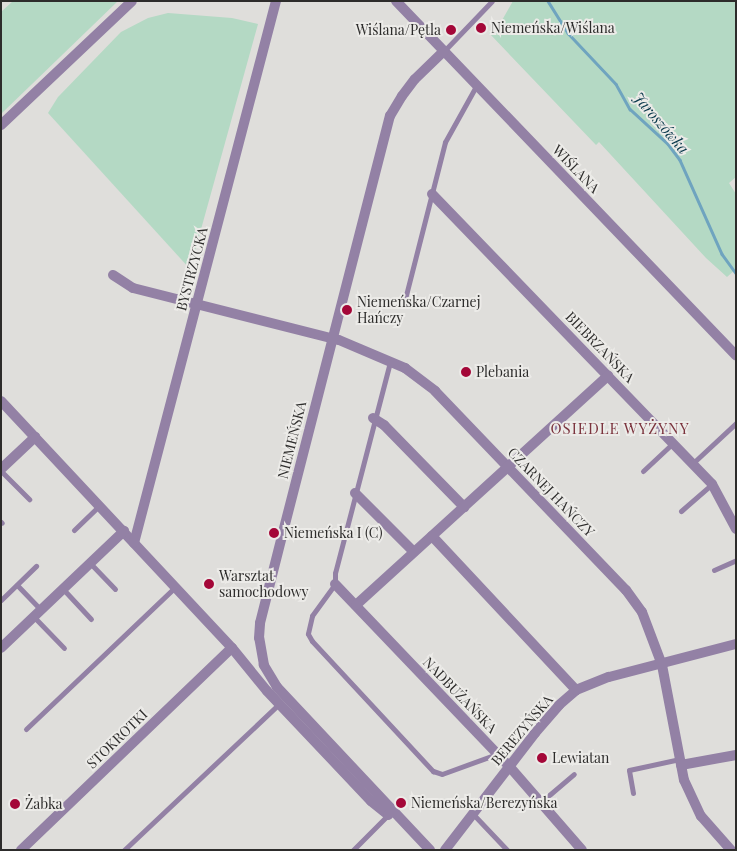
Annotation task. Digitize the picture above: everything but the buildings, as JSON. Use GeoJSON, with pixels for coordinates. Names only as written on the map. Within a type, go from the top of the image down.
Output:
{"type":"FeatureCollection","features":[{"type":"Feature","properties":{"kind":"street"},"geometry":{"type":"LineString","coordinates":[[1,125],[132,1]]}},
{"type":"Feature","properties":{"kind":"street","name":"BYSTRZYCKA"},"geometry":{"type":"LineString","coordinates":[[134,543],[276,1]]}},
{"type":"Feature","properties":{"kind":"street","name":"WIŚLANA"},"geometry":{"type":"LineString","coordinates":[[396,1],[736,355]]}},
{"type":"Feature","properties":{"kind":"street","name":"NIEMEŃSKA"},"geometry":{"type":"LineString","coordinates":[[430,850],[391,813],[277,686],[267,673],[259,647],[260,623],[390,116],[415,79],[444,51]]}},
{"type":"Feature","properties":{"kind":"street","name":"BIEBRZAŃSKA"},"geometry":{"type":"LineString","coordinates":[[432,194],[693,463],[712,484],[733,514],[736,529]]}},
{"type":"Feature","properties":{"kind":"street","name":"CZARNEJ HAŃCZY"},"geometry":{"type":"LineString","coordinates":[[113,275],[133,288],[333,338],[390,360],[428,384],[626,590],[642,612],[662,664],[681,762],[690,796],[701,816],[731,850]]}},
{"type":"Feature","properties":{"kind":"street"},"geometry":{"type":"LineString","coordinates":[[356,605],[608,376]]}},
{"type":"Feature","properties":{"kind":"street","name":"NIEMEŃSKA"},"geometry":{"type":"LineString","coordinates":[[1,401],[232,648],[279,704],[371,801],[391,813]]}},
{"type":"Feature","properties":{"kind":"street"},"geometry":{"type":"LineString","coordinates":[[373,418],[384,425],[464,507]]}},
{"type":"Feature","properties":{"kind":"street"},"geometry":{"type":"LineString","coordinates":[[1,470],[35,437]]}},
{"type":"Feature","properties":{"kind":"street"},"geometry":{"type":"LineString","coordinates":[[355,493],[414,552]]}},
{"type":"Feature","properties":{"kind":"street"},"geometry":{"type":"LineString","coordinates":[[1,648],[124,532]]}},
{"type":"Feature","properties":{"kind":"street"},"geometry":{"type":"LineString","coordinates":[[432,536],[576,690]]}},
{"type":"Feature","properties":{"kind":"street","name":"NADBUŻAŃSKA"},"geometry":{"type":"LineString","coordinates":[[335,584],[498,754],[582,850]]}},
{"type":"Feature","properties":{"kind":"street","name":"BEREZYŃSKA"},"geometry":{"type":"LineString","coordinates":[[445,850],[558,705],[576,690],[609,677],[736,644]]}},
{"type":"Feature","properties":{"kind":"street","name":"STOKROTKI"},"geometry":{"type":"LineString","coordinates":[[21,850],[232,648]]}},
{"type":"Feature","properties":{"kind":"street"},"geometry":{"type":"LineString","coordinates":[[681,762],[736,755]]}},
{"type":"Feature","properties":{"kind":"lane"},"geometry":{"type":"LineString","coordinates":[[481,1],[486,7]]}},
{"type":"Feature","properties":{"kind":"lane"},"geometry":{"type":"LineString","coordinates":[[444,51],[492,1]]}},
{"type":"Feature","properties":{"kind":"lane"},"geometry":{"type":"LineString","coordinates":[[404,302],[445,142],[475,88]]}},
{"type":"Feature","properties":{"kind":"lane"},"geometry":{"type":"LineString","coordinates":[[390,360],[373,418],[335,573],[335,584],[312,616],[308,628],[310,638],[433,771],[442,774],[498,754]]}},
{"type":"Feature","properties":{"kind":"lane"},"geometry":{"type":"LineString","coordinates":[[693,463],[736,423]]}},
{"type":"Feature","properties":{"kind":"lane"},"geometry":{"type":"LineString","coordinates":[[643,471],[673,443]]}},
{"type":"Feature","properties":{"kind":"lane"},"geometry":{"type":"LineString","coordinates":[[1,470],[29,499]]}},
{"type":"Feature","properties":{"kind":"lane"},"geometry":{"type":"LineString","coordinates":[[681,511],[712,484]]}},
{"type":"Feature","properties":{"kind":"lane"},"geometry":{"type":"LineString","coordinates":[[74,530],[100,506]]}},
{"type":"Feature","properties":{"kind":"lane"},"geometry":{"type":"LineString","coordinates":[[714,570],[736,560]]}},
{"type":"Feature","properties":{"kind":"lane"},"geometry":{"type":"LineString","coordinates":[[90,563],[115,589]]}},
{"type":"Feature","properties":{"kind":"lane"},"geometry":{"type":"LineString","coordinates":[[1,600],[36,566]]}},
{"type":"Feature","properties":{"kind":"lane"},"geometry":{"type":"LineString","coordinates":[[17,585],[64,648]]}},
{"type":"Feature","properties":{"kind":"lane"},"geometry":{"type":"LineString","coordinates":[[26,729],[174,588]]}},
{"type":"Feature","properties":{"kind":"lane"},"geometry":{"type":"LineString","coordinates":[[63,590],[91,619]]}},
{"type":"Feature","properties":{"kind":"lane"},"geometry":{"type":"LineString","coordinates":[[124,850],[279,704]]}},
{"type":"Feature","properties":{"kind":"lane"},"geometry":{"type":"LineString","coordinates":[[633,793],[629,770],[681,762]]}},
{"type":"Feature","properties":{"kind":"lane"},"geometry":{"type":"LineString","coordinates":[[541,802],[574,774]]}},
{"type":"Feature","properties":{"kind":"lane"},"geometry":{"type":"LineString","coordinates":[[352,850],[391,813]]}},
{"type":"Feature","properties":{"kind":"lane"},"geometry":{"type":"LineString","coordinates":[[473,814],[507,850]]}},
{"type":"Feature","properties":{"kind":"green space"},"geometry":{"type":"Polygon","coordinates":[[[13,1],[118,1],[1,114],[1,12],[13,1]]]}},
{"type":"Feature","properties":{"kind":"green space"},"geometry":{"type":"Polygon","coordinates":[[[513,1],[736,1],[736,177],[729,183],[736,194],[736,269],[727,277],[706,258],[599,142],[596,145],[489,33],[501,22],[513,1]]]}},
{"type":"Feature","properties":{"kind":"green space"},"geometry":{"type":"Polygon","coordinates":[[[168,13],[232,18],[258,24],[190,269],[48,113],[58,97],[121,32],[148,18],[168,13]]]}},
{"type":"Feature","properties":{"kind":"waterway","name":"Jaroszówka"},"geometry":{"type":"LineString","coordinates":[[548,1],[568,33],[616,84],[630,109],[668,144],[680,160],[722,254],[736,273]]}},
{"type":"Feature","properties":{"kind":"place","name":"Niemeńska/Wiślana"},"geometry":{"type":"Point","coordinates":[481,28]}},
{"type":"Feature","properties":{"kind":"place","name":"Wiślana/Pętla"},"geometry":{"type":"Point","coordinates":[451,30]}},
{"type":"Feature","properties":{"kind":"place","name":"Niemeńska/Czarnej Hańczy"},"geometry":{"type":"Point","coordinates":[347,310]}},
{"type":"Feature","properties":{"kind":"place","name":"Plebania"},"geometry":{"type":"Point","coordinates":[466,372]}},
{"type":"Feature","properties":{"kind":"place","name":"Niemeńska I (C)"},"geometry":{"type":"Point","coordinates":[274,533]}},
{"type":"Feature","properties":{"kind":"place","name":"Warsztat samochodowy"},"geometry":{"type":"Point","coordinates":[209,584]}},
{"type":"Feature","properties":{"kind":"place","name":"Lewiatan"},"geometry":{"type":"Point","coordinates":[542,758]}},
{"type":"Feature","properties":{"kind":"place","name":"Niemeńska/Berezyńska"},"geometry":{"type":"Point","coordinates":[401,803]}},
{"type":"Feature","properties":{"kind":"place","name":"Żabka"},"geometry":{"type":"Point","coordinates":[15,804]}},
{"type":"Feature","properties":{"kind":"district","name":"OSIEDLE WYŻYNY"},"geometry":{"type":"Point","coordinates":[620,429]}}]}
